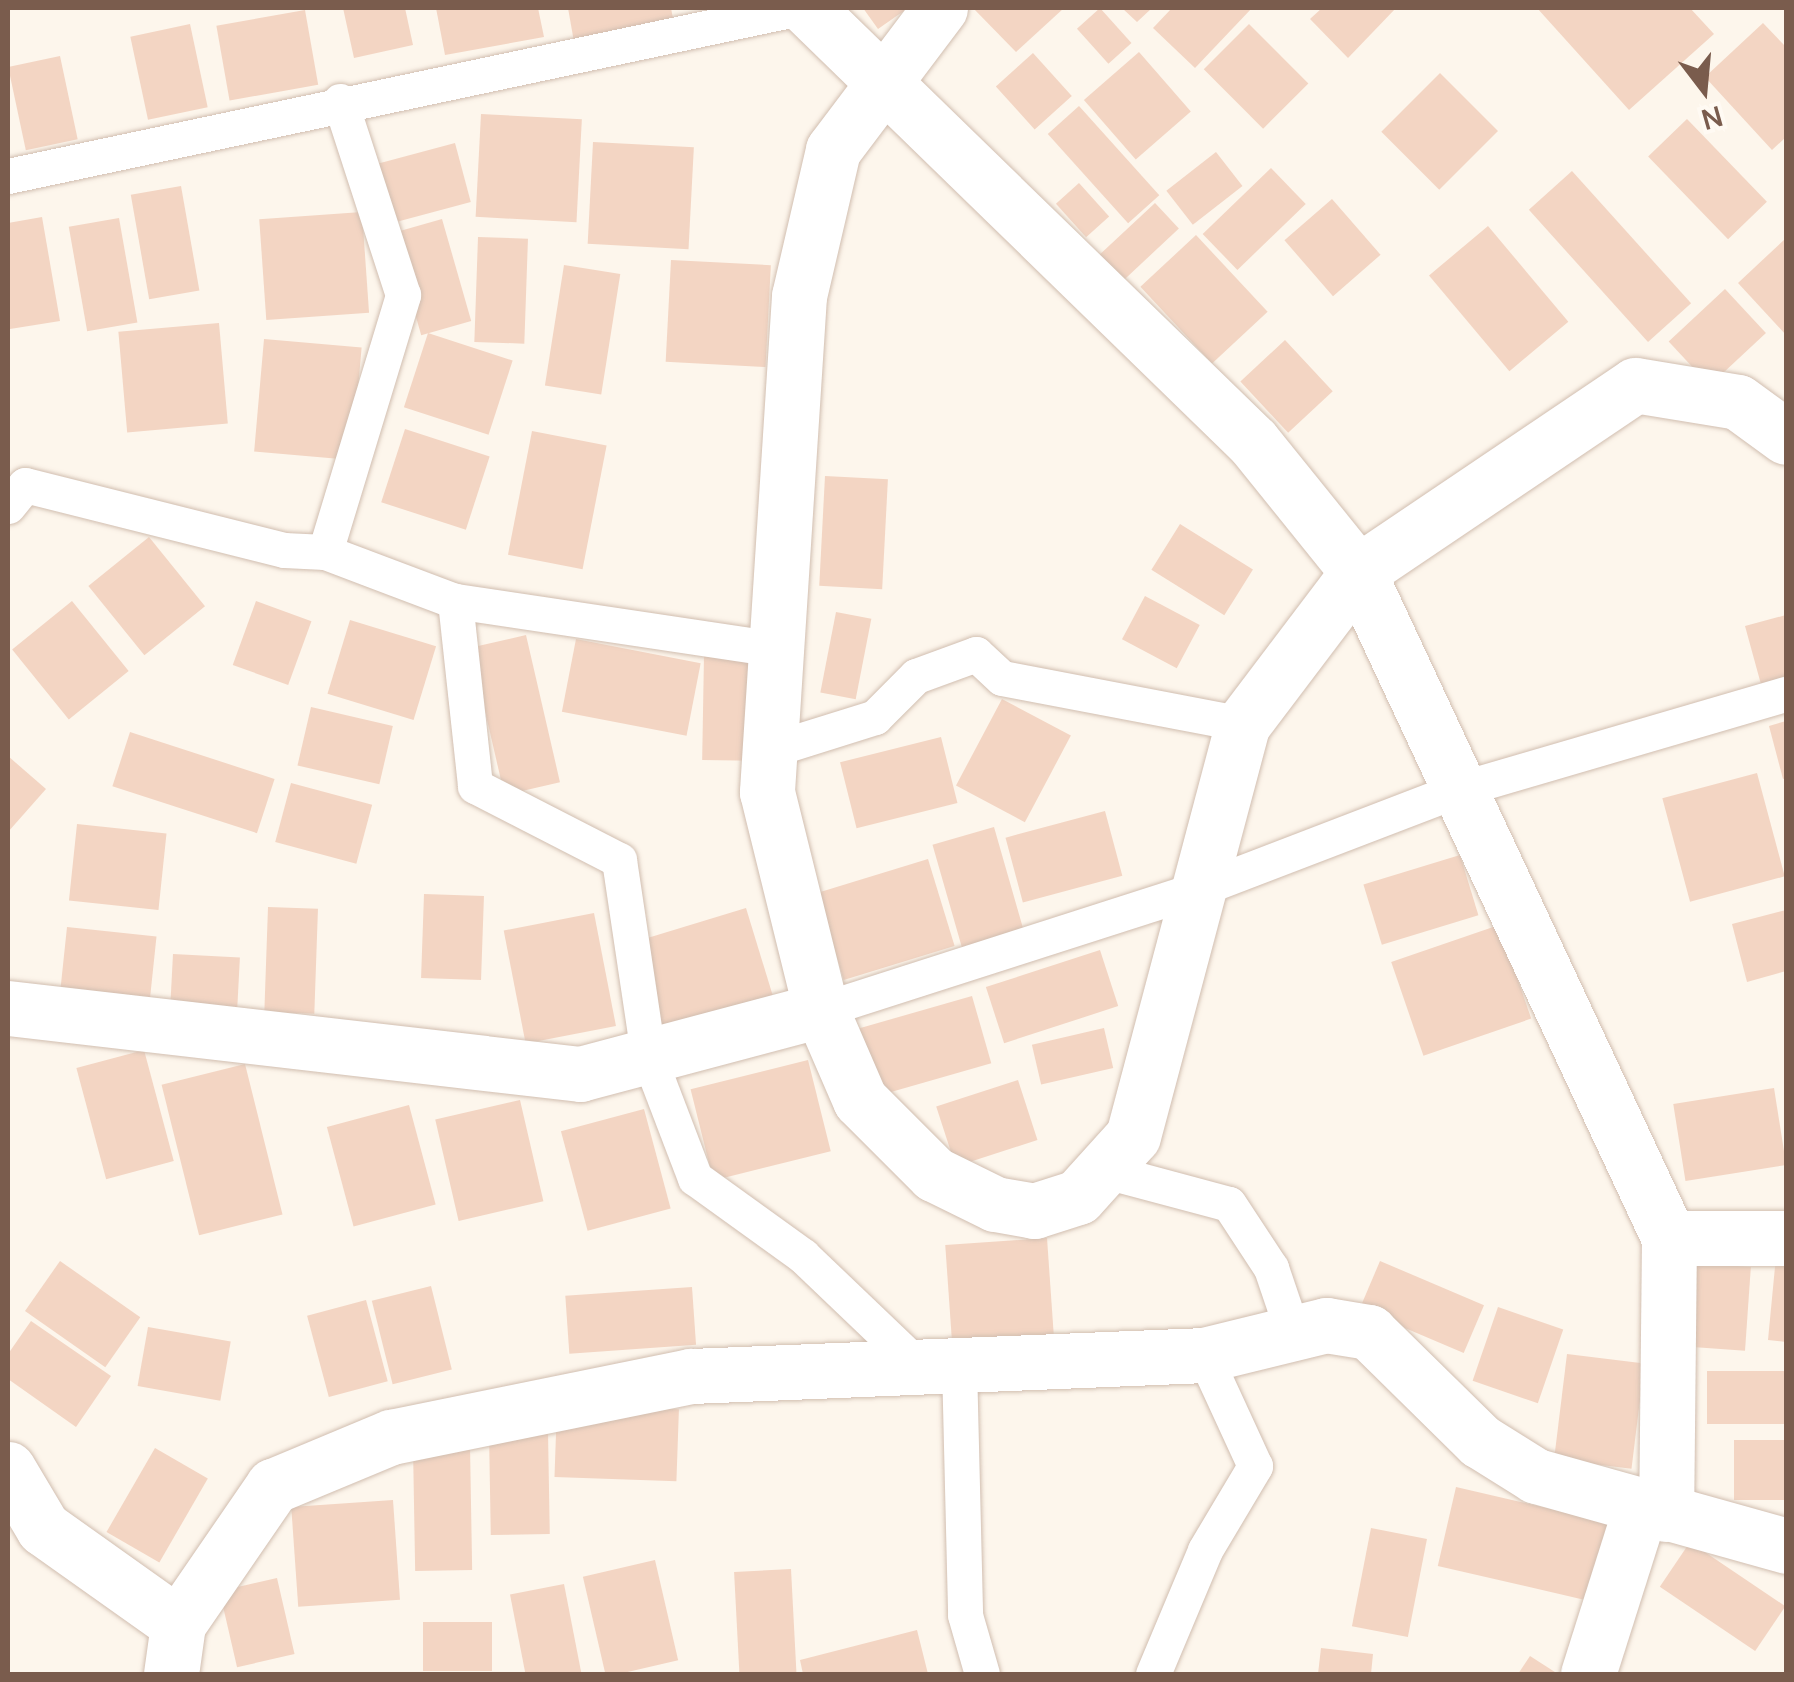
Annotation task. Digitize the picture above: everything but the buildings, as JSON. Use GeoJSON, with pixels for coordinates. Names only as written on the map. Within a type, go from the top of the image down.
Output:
{"type":"FeatureCollection","features":[{"type":"Feature","properties":{"kind":"street"},"geometry":{"type":"LineString","coordinates":[[803,8],[884,80],[1253,442],[1358,572],[1669,1238],[1654,1510],[1588,1674]]}},
{"type":"Feature","properties":{"kind":"street"},"geometry":{"type":"LineString","coordinates":[[940,8],[833,150],[799,296],[781,650],[767,792],[821,1010],[860,1100],[934,1174],[994,1204],[1034,1211],[1078,1197],[1133,1136],[1244,724],[1358,572],[1635,385],[1738,402],[1786,438]]}},
{"type":"Feature","properties":{"kind":"street"},"geometry":{"type":"LineString","coordinates":[[8,1008],[580,1074],[821,1010]]}},
{"type":"Feature","properties":{"kind":"street"},"geometry":{"type":"LineString","coordinates":[[1669,1238],[1786,1238]]}},
{"type":"Feature","properties":{"kind":"street"},"geometry":{"type":"LineString","coordinates":[[8,1469],[42,1528],[174,1649],[273,1486],[391,1438],[691,1376],[1204,1355],[1326,1325],[1369,1332],[1480,1441],[1536,1476],[1786,1546]]}},
{"type":"Feature","properties":{"kind":"lane"},"geometry":{"type":"LineString","coordinates":[[8,176],[340,101],[803,8]]}},
{"type":"Feature","properties":{"kind":"lane"},"geometry":{"type":"LineString","coordinates":[[324,552],[403,295],[340,101]]}},
{"type":"Feature","properties":{"kind":"lane"},"geometry":{"type":"LineString","coordinates":[[8,506],[25,485],[284,550],[324,552],[455,601],[781,650]]}},
{"type":"Feature","properties":{"kind":"lane"},"geometry":{"type":"LineString","coordinates":[[455,601],[475,786],[619,860],[648,1055],[695,1178],[803,1256],[939,1365],[965,1615],[982,1674]]}},
{"type":"Feature","properties":{"kind":"lane"},"geometry":{"type":"LineString","coordinates":[[770,750],[875,716],[916,676],[976,654],[1002,678],[1244,724]]}},
{"type":"Feature","properties":{"kind":"lane"},"geometry":{"type":"LineString","coordinates":[[821,1010],[1200,889],[1458,790],[1786,694]]}},
{"type":"Feature","properties":{"kind":"lane"},"geometry":{"type":"LineString","coordinates":[[1102,1170],[1229,1204],[1271,1268],[1293,1333]]}},
{"type":"Feature","properties":{"kind":"lane"},"geometry":{"type":"LineString","coordinates":[[1154,1674],[1204,1550],[1255,1466],[1204,1355]]}}]}
